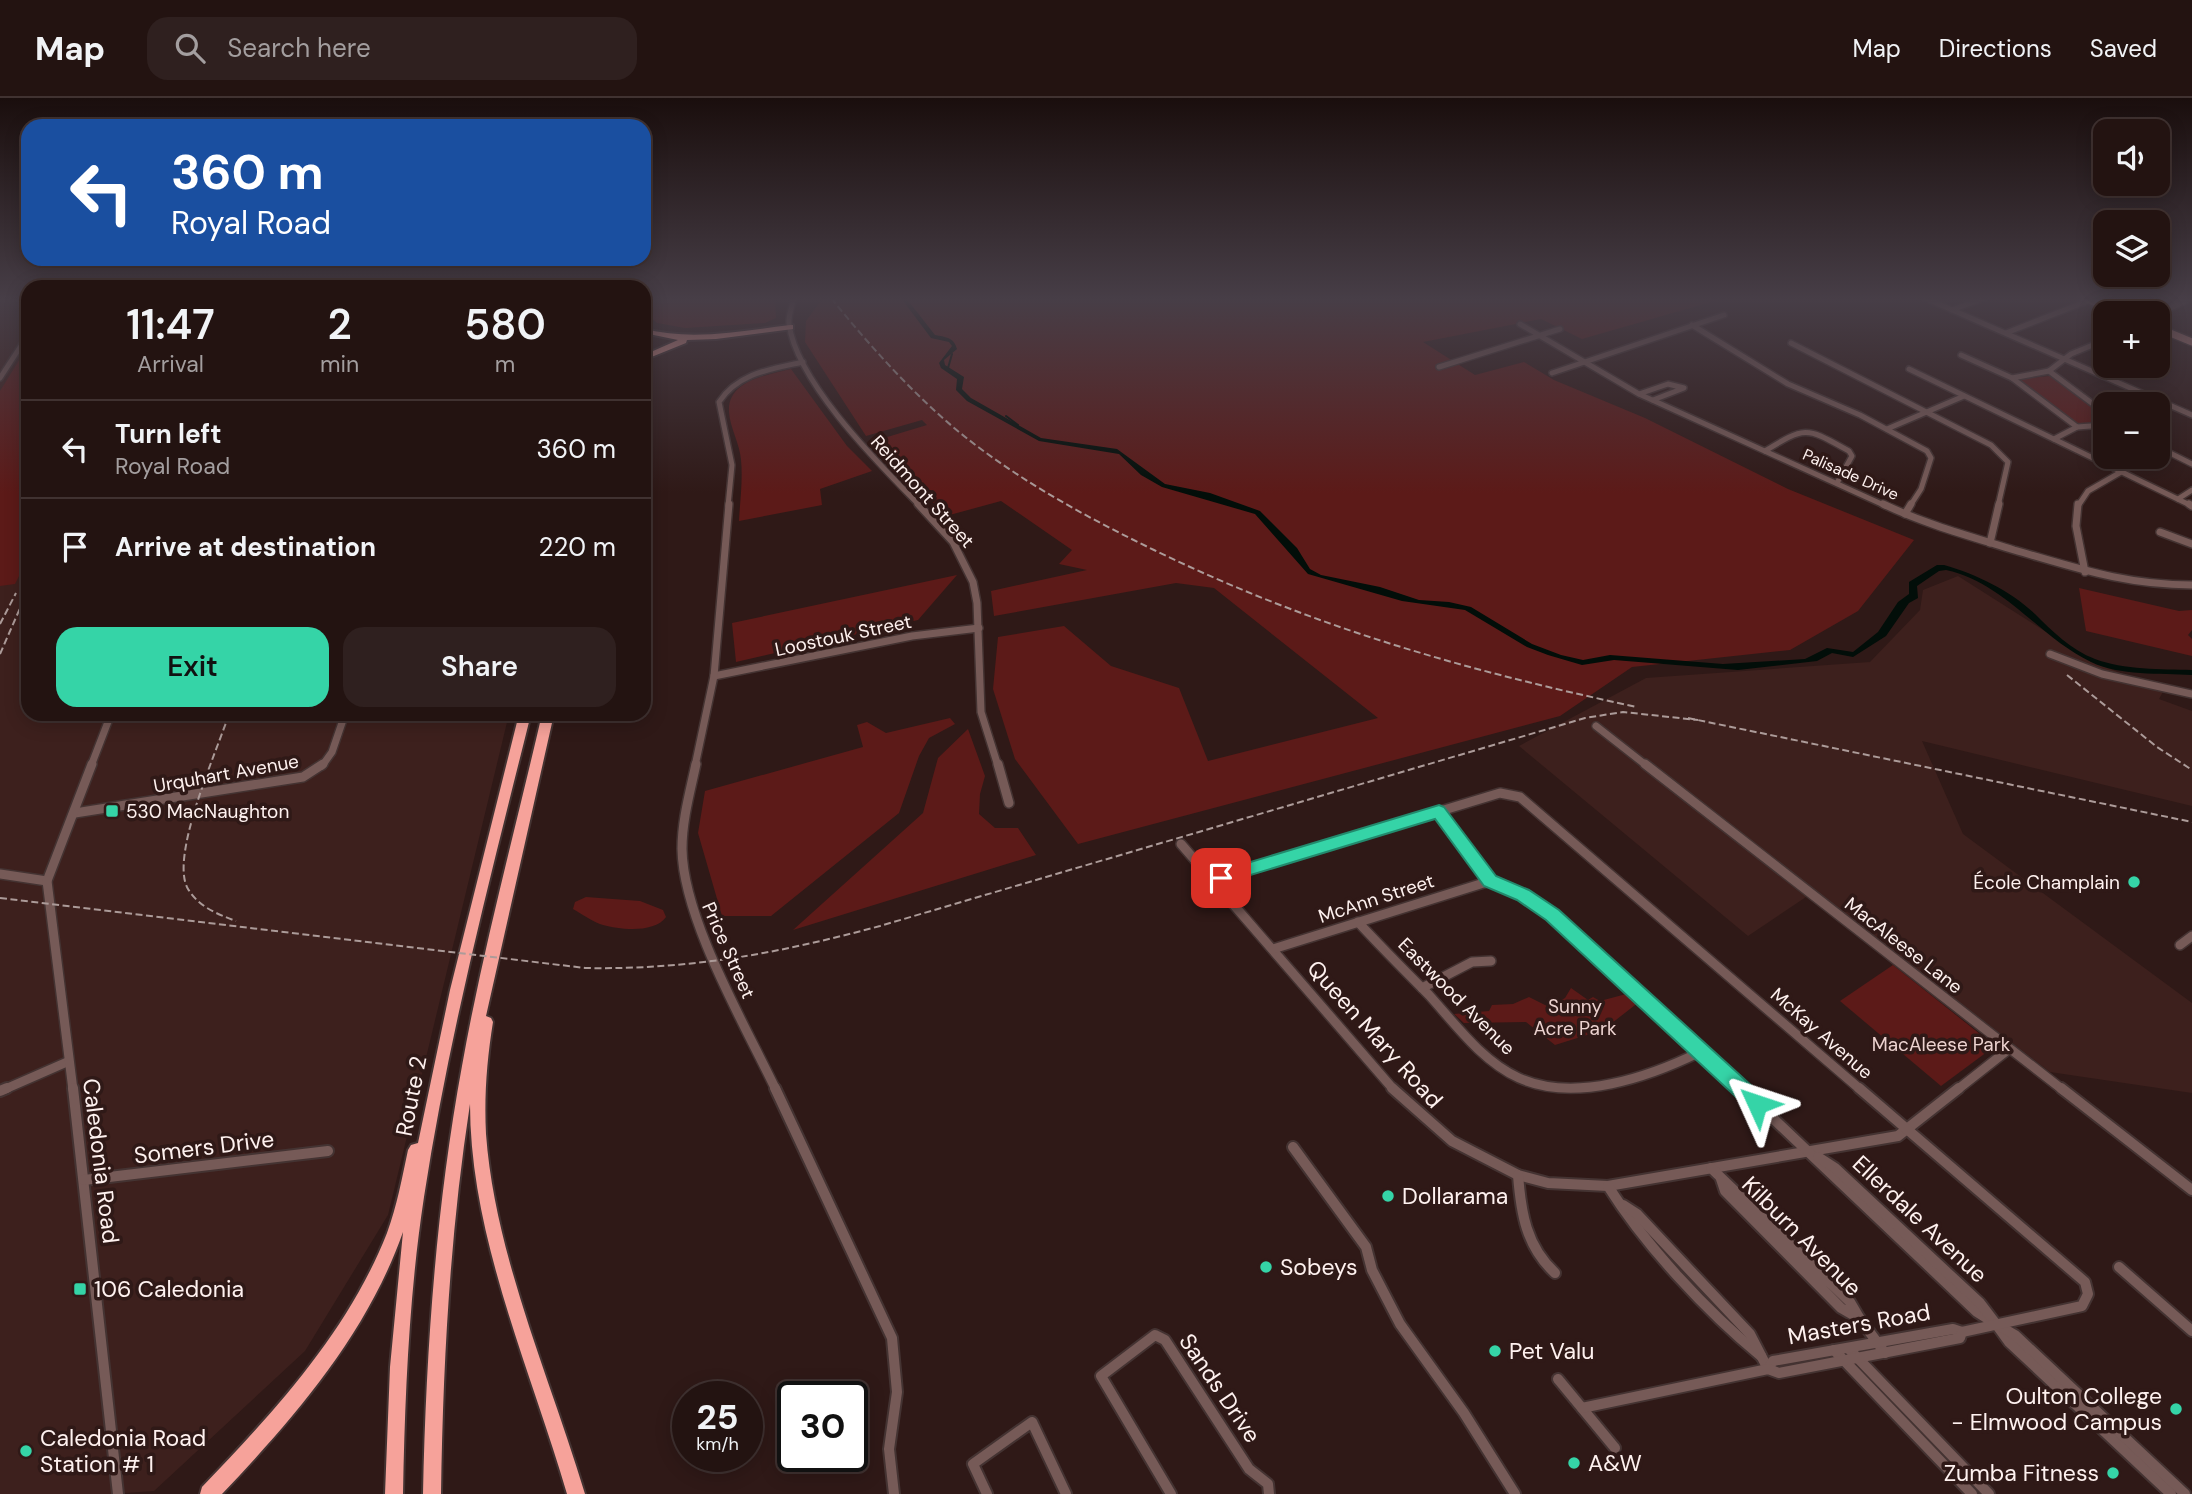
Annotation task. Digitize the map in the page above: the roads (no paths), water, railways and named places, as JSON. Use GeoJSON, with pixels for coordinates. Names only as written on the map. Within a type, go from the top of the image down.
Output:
{"type":"FeatureCollection","features":[{"type":"Feature","properties":{"kind":"highway","name":"Route 2"},"geometry":{"type":"LineString","coordinates":[[394,1494],[406,1284],[420,1172],[453,1001],[523,721]]}},
{"type":"Feature","properties":{"kind":"highway"},"geometry":{"type":"LineString","coordinates":[[432,1494],[436,1371],[454,1165],[469,1066],[546,721]]}},
{"type":"Feature","properties":{"kind":"highway"},"geometry":{"type":"LineString","coordinates":[[489,975],[479,1090],[480,1148],[485,1184],[509,1277],[576,1494]]}},
{"type":"Feature","properties":{"kind":"highway"},"geometry":{"type":"LineString","coordinates":[[209,1494],[261,1438],[323,1362],[360,1307],[394,1237],[421,1128],[435,1093]]}},
{"type":"Feature","properties":{"kind":"street"},"geometry":{"type":"LineString","coordinates":[[0,378],[10,363]]}},
{"type":"Feature","properties":{"kind":"street","name":"Price Street"},"geometry":{"type":"LineString","coordinates":[[799,363],[741,380],[723,393],[719,402],[732,465],[714,676],[684,819],[682,851],[690,902],[892,1339],[897,1392],[889,1449],[894,1494]]}},
{"type":"Feature","properties":{"kind":"street","name":"Reidmont Street"},"geometry":{"type":"LineString","coordinates":[[804,363],[859,443],[953,543],[966,562],[975,584],[979,628],[980,708],[986,736],[1006,782],[1009,803]]}},
{"type":"Feature","properties":{"kind":"street"},"geometry":{"type":"LineString","coordinates":[[1439,367],[1452,363]]}},
{"type":"Feature","properties":{"kind":"street"},"geometry":{"type":"LineString","coordinates":[[1552,373],[1580,363]]}},
{"type":"Feature","properties":{"kind":"street","name":"Palisade Drive"},"geometry":{"type":"LineString","coordinates":[[1585,363],[1639,394],[1905,514],[2085,572],[2149,585],[2192,585]]}},
{"type":"Feature","properties":{"kind":"street"},"geometry":{"type":"LineString","coordinates":[[1754,363],[1788,384],[1886,429],[1927,452],[1931,458],[1921,489],[1905,514]]}},
{"type":"Feature","properties":{"kind":"street"},"geometry":{"type":"LineString","coordinates":[[1831,363],[1992,445],[2008,462],[1990,543]]}},
{"type":"Feature","properties":{"kind":"street"},"geometry":{"type":"LineString","coordinates":[[1979,363],[2012,378],[2077,427]]}},
{"type":"Feature","properties":{"kind":"street"},"geometry":{"type":"LineString","coordinates":[[2012,378],[2049,371],[2060,363]]}},
{"type":"Feature","properties":{"kind":"street"},"geometry":{"type":"LineString","coordinates":[[2075,363],[2191,415]]}},
{"type":"Feature","properties":{"kind":"street"},"geometry":{"type":"LineString","coordinates":[[1909,369],[2192,506]]}},
{"type":"Feature","properties":{"kind":"street"},"geometry":{"type":"LineString","coordinates":[[2049,371],[2093,404]]}},
{"type":"Feature","properties":{"kind":"street"},"geometry":{"type":"LineString","coordinates":[[1639,394],[1669,383],[1678,383],[1684,388],[1653,400]]}},
{"type":"Feature","properties":{"kind":"street"},"geometry":{"type":"LineString","coordinates":[[1886,429],[1965,396]]}},
{"type":"Feature","properties":{"kind":"street"},"geometry":{"type":"LineString","coordinates":[[2054,439],[2077,427],[2093,426]]}},
{"type":"Feature","properties":{"kind":"street"},"geometry":{"type":"LineString","coordinates":[[1765,451],[1800,429],[1811,430],[1849,451],[1852,456],[1837,483]]}},
{"type":"Feature","properties":{"kind":"street"},"geometry":{"type":"LineString","coordinates":[[2170,453],[2192,464]]}},
{"type":"Feature","properties":{"kind":"street"},"geometry":{"type":"LineString","coordinates":[[2085,572],[2077,518],[2079,502],[2087,492],[2121,472]]}},
{"type":"Feature","properties":{"kind":"street"},"geometry":{"type":"LineString","coordinates":[[2178,499],[2192,490]]}},
{"type":"Feature","properties":{"kind":"street"},"geometry":{"type":"LineString","coordinates":[[2160,533],[2192,544]]}},
{"type":"Feature","properties":{"kind":"street","name":"Loostouk Street"},"geometry":{"type":"LineString","coordinates":[[714,676],[755,671],[919,634],[979,628]]}},
{"type":"Feature","properties":{"kind":"street"},"geometry":{"type":"LineString","coordinates":[[2050,654],[2102,674],[2192,694]]}},
{"type":"Feature","properties":{"kind":"street"},"geometry":{"type":"LineString","coordinates":[[0,874],[47,881],[108,721]]}},
{"type":"Feature","properties":{"kind":"street","name":"Urquhart Avenue"},"geometry":{"type":"LineString","coordinates":[[75,813],[303,777],[325,766],[331,757],[343,721]]}},
{"type":"Feature","properties":{"kind":"street","name":"MacAleese Lane"},"geometry":{"type":"LineString","coordinates":[[1596,726],[2192,1190]]}},
{"type":"Feature","properties":{"kind":"street","name":"McKay Avenue"},"geometry":{"type":"LineString","coordinates":[[1439,811],[1500,793],[1525,800],[2085,1282],[2088,1294],[2082,1306]]}},
{"type":"Feature","properties":{"kind":"street"},"geometry":{"type":"LineString","coordinates":[[1213,880],[1439,811],[1490,881]]}},
{"type":"Feature","properties":{"kind":"street","name":"Queen Mary Road"},"geometry":{"type":"LineString","coordinates":[[1181,844],[1401,1098],[1425,1121],[1481,1159],[1518,1175],[1548,1183],[1608,1186],[1898,1136],[2008,1049]]}},
{"type":"Feature","properties":{"kind":"street","name":"Caledonia Road"},"geometry":{"type":"LineString","coordinates":[[47,881],[67,1062],[84,1180],[118,1494]]}},
{"type":"Feature","properties":{"kind":"street","name":"McAnn Street"},"geometry":{"type":"LineString","coordinates":[[1273,950],[1490,881]]}},
{"type":"Feature","properties":{"kind":"street","name":"Ellerdale Avenue"},"geometry":{"type":"LineString","coordinates":[[1490,881],[1523,895],[1553,915],[1809,1151],[1827,1173],[1907,1248],[1977,1312],[2015,1335],[2185,1494]]}},
{"type":"Feature","properties":{"kind":"street","name":"Eastwood Avenue"},"geometry":{"type":"LineString","coordinates":[[1358,922],[1491,1060],[1521,1079],[1545,1086],[1576,1086],[1661,1071],[1700,1052]]}},
{"type":"Feature","properties":{"kind":"street"},"geometry":{"type":"LineString","coordinates":[[2180,945],[2192,936]]}},
{"type":"Feature","properties":{"kind":"street"},"geometry":{"type":"LineString","coordinates":[[1422,988],[1472,962],[1491,961]]}},
{"type":"Feature","properties":{"kind":"street"},"geometry":{"type":"LineString","coordinates":[[0,1091],[67,1062]]}},
{"type":"Feature","properties":{"kind":"street"},"geometry":{"type":"LineString","coordinates":[[1293,1147],[1366,1247],[1372,1270],[1400,1324],[1464,1413],[1516,1494]]}},
{"type":"Feature","properties":{"kind":"street","name":"Somers Drive"},"geometry":{"type":"LineString","coordinates":[[84,1180],[328,1151]]}},
{"type":"Feature","properties":{"kind":"street","name":"Kilburn Avenue"},"geometry":{"type":"LineString","coordinates":[[1711,1168],[1721,1179],[1725,1191],[1841,1308],[1860,1319],[1885,1353]]}},
{"type":"Feature","properties":{"kind":"street"},"geometry":{"type":"LineString","coordinates":[[1518,1175],[1520,1205],[1530,1242],[1539,1260],[1555,1273]]}},
{"type":"Feature","properties":{"kind":"street"},"geometry":{"type":"LineString","coordinates":[[1608,1186],[1623,1205],[1632,1224],[1739,1338],[1761,1356],[1768,1369]]}},
{"type":"Feature","properties":{"kind":"street"},"geometry":{"type":"LineString","coordinates":[[2119,1267],[2192,1331]]}},
{"type":"Feature","properties":{"kind":"street","name":"Masters Road"},"geometry":{"type":"LineString","coordinates":[[1768,1369],[1773,1361],[1953,1329],[1962,1332],[2082,1306]]}},
{"type":"Feature","properties":{"kind":"street","name":"Ellerdale Avenue"},"geometry":{"type":"LineString","coordinates":[[1996,1324],[2009,1342],[2171,1494]]}},
{"type":"Feature","properties":{"kind":"street","name":"Masters Road"},"geometry":{"type":"LineString","coordinates":[[1582,1408],[1768,1369],[1779,1373],[1843,1362],[1960,1338],[1962,1332]]}},
{"type":"Feature","properties":{"kind":"street","name":"Sands Drive"},"geometry":{"type":"LineString","coordinates":[[1171,1494],[1101,1376],[1155,1335],[1166,1340],[1249,1469],[1268,1484],[1269,1494]]}},
{"type":"Feature","properties":{"kind":"street"},"geometry":{"type":"LineString","coordinates":[[1848,1348],[1989,1494]]}},
{"type":"Feature","properties":{"kind":"street"},"geometry":{"type":"LineString","coordinates":[[1834,1350],[1972,1494]]}},
{"type":"Feature","properties":{"kind":"street"},"geometry":{"type":"LineString","coordinates":[[1558,1379],[1615,1448]]}},
{"type":"Feature","properties":{"kind":"street"},"geometry":{"type":"LineString","coordinates":[[986,1494],[973,1464],[1032,1422],[1066,1494]]}},
{"type":"Feature","properties":{"kind":"waterway"},"geometry":{"type":"LineString","coordinates":[[948,368],[949,363]]}},
{"type":"Feature","properties":{"kind":"waterway"},"geometry":{"type":"LineString","coordinates":[[1006,416],[1018,425]]}},
{"type":"Feature","properties":{"kind":"railway"},"geometry":{"type":"LineString","coordinates":[[888,363],[959,432],[1029,482],[1078,511],[1214,578],[1391,644],[1511,678],[1637,707]]}},
{"type":"Feature","properties":{"kind":"railway"},"geometry":{"type":"LineString","coordinates":[[0,624],[16,593]]}},
{"type":"Feature","properties":{"kind":"railway"},"geometry":{"type":"LineString","coordinates":[[0,654],[21,606]]}},
{"type":"Feature","properties":{"kind":"railway"},"geometry":{"type":"LineString","coordinates":[[2067,675],[2157,747],[2192,770]]}},
{"type":"Feature","properties":{"kind":"railway"},"geometry":{"type":"LineString","coordinates":[[0,898],[585,968],[698,963],[770,952],[880,926],[1585,718],[1623,712],[1697,720]]}},
{"type":"Feature","properties":{"kind":"railway"},"geometry":{"type":"LineString","coordinates":[[1688,718],[1697,720]]}},
{"type":"Feature","properties":{"kind":"railway"},"geometry":{"type":"LineString","coordinates":[[1697,720],[2192,822]]}},
{"type":"Feature","properties":{"kind":"railway"},"geometry":{"type":"LineString","coordinates":[[226,721],[189,829],[184,874],[188,889],[197,901],[215,913],[236,921]]}},
{"type":"Feature","properties":{"kind":"place","name":"530 MacNaughton"},"geometry":{"type":"Point","coordinates":[112,811]}},
{"type":"Feature","properties":{"kind":"place","name":"École Champlain"},"geometry":{"type":"Point","coordinates":[2134,882]}},
{"type":"Feature","properties":{"kind":"place","name":"Dollarama"},"geometry":{"type":"Point","coordinates":[1388,1196]}},
{"type":"Feature","properties":{"kind":"place","name":"Sobeys"},"geometry":{"type":"Point","coordinates":[1266,1267]}},
{"type":"Feature","properties":{"kind":"place","name":"106 Caledonia"},"geometry":{"type":"Point","coordinates":[80,1289]}},
{"type":"Feature","properties":{"kind":"place","name":"Pet Valu"},"geometry":{"type":"Point","coordinates":[1495,1351]}},
{"type":"Feature","properties":{"kind":"place","name":"Oulton College - Elmwood Campus"},"geometry":{"type":"Point","coordinates":[2176,1409]}},
{"type":"Feature","properties":{"kind":"place","name":"Caledonia Road Station # 1"},"geometry":{"type":"Point","coordinates":[26,1451]}},
{"type":"Feature","properties":{"kind":"place","name":"A&W"},"geometry":{"type":"Point","coordinates":[1574,1463]}},
{"type":"Feature","properties":{"kind":"place","name":"Zumba Fitness"},"geometry":{"type":"Point","coordinates":[2113,1473]}},
{"type":"Feature","properties":{"kind":"park label","name":"Sunny Acre Park"},"geometry":{"type":"Point","coordinates":[1575,1017]}},
{"type":"Feature","properties":{"kind":"park label","name":"MacAleese Park"},"geometry":{"type":"Point","coordinates":[1941,1044]}}]}
